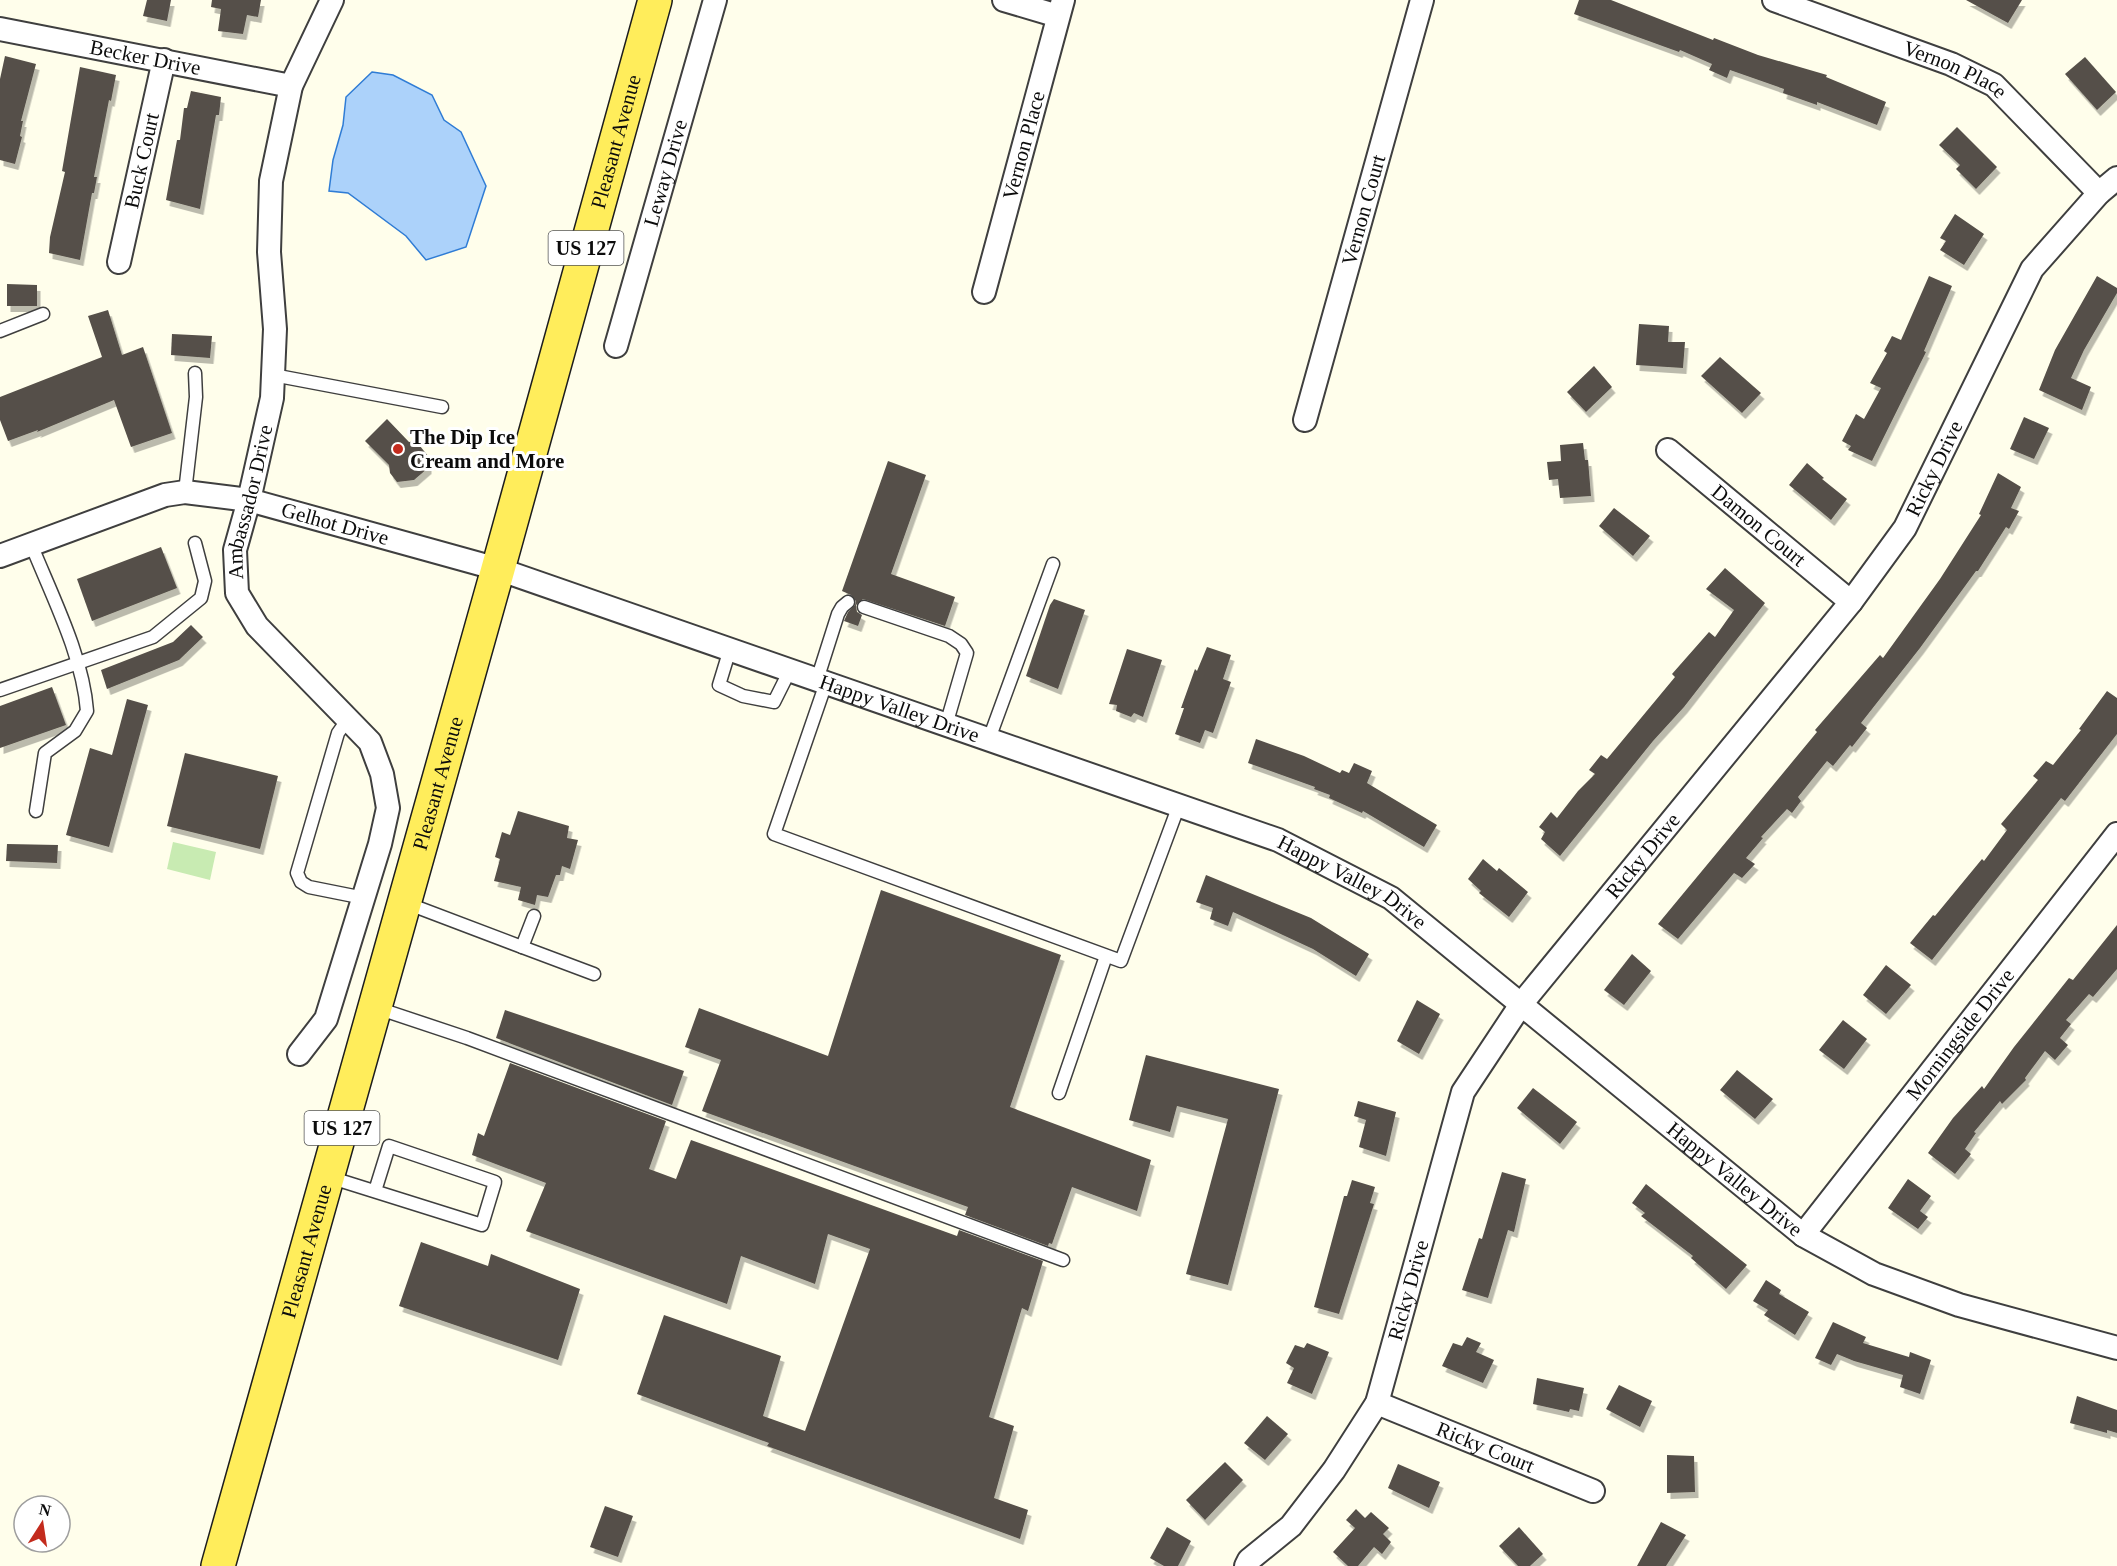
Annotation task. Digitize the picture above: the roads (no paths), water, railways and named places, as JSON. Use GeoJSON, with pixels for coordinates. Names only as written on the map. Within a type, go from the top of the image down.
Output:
{"type":"FeatureCollection","features":[{"type":"Feature","properties":{"kind":"main road","name":"Pleasant Avenue"},"geometry":{"type":"LineString","coordinates":[[218,1566],[405,903],[655,0]]}},
{"type":"Feature","properties":{"kind":"street","name":"Ambassador Drive"},"geometry":{"type":"LineString","coordinates":[[298,1054],[326,1019],[380,844],[388,808],[382,774],[370,742],[257,626],[237,593],[235,550],[272,398],[275,329],[268,252],[271,181],[291,86],[332,0]]}},
{"type":"Feature","properties":{"kind":"street","name":"Leway Drive"},"geometry":{"type":"LineString","coordinates":[[616,346],[716,0]]}},
{"type":"Feature","properties":{"kind":"street"},"geometry":{"type":"LineString","coordinates":[[1004,0],[1060,8]]}},
{"type":"Feature","properties":{"kind":"street","name":"Vernon Court"},"geometry":{"type":"LineString","coordinates":[[1305,420],[1422,0]]}},
{"type":"Feature","properties":{"kind":"street","name":"Vernon Place"},"geometry":{"type":"LineString","coordinates":[[1774,0],[1951,64],[1994,85],[2099,193]]}},
{"type":"Feature","properties":{"kind":"street","name":"Vernon Place"},"geometry":{"type":"LineString","coordinates":[[984,292],[1060,8]]}},
{"type":"Feature","properties":{"kind":"street","name":"Becker Drive"},"geometry":{"type":"LineString","coordinates":[[0,29],[291,86]]}},
{"type":"Feature","properties":{"kind":"street","name":"Buck Court"},"geometry":{"type":"LineString","coordinates":[[119,262],[164,60]]}},
{"type":"Feature","properties":{"kind":"street","name":"Ricky Drive"},"geometry":{"type":"LineString","coordinates":[[1246,1566],[1249,1560],[1291,1526],[1334,1470],[1377,1403],[1462,1092],[1522,1003],[1851,602],[1905,528],[2032,269],[2099,193],[2117,178]]}},
{"type":"Feature","properties":{"kind":"street","name":"Damon Court"},"geometry":{"type":"LineString","coordinates":[[1668,450],[1851,602]]}},
{"type":"Feature","properties":{"kind":"street","name":"Gelhot Drive"},"geometry":{"type":"LineString","coordinates":[[0,556],[165,495],[185,492],[249,500],[498,569]]}},
{"type":"Feature","properties":{"kind":"street","name":"Happy Valley Drive"},"geometry":{"type":"LineString","coordinates":[[498,569],[1278,840],[1391,898],[1803,1235],[1874,1274],[1959,1305],[2117,1348]]}},
{"type":"Feature","properties":{"kind":"street","name":"Morningside Drive"},"geometry":{"type":"LineString","coordinates":[[1803,1235],[2117,834]]}},
{"type":"Feature","properties":{"kind":"street","name":"Ricky Court"},"geometry":{"type":"LineString","coordinates":[[1377,1403],[1593,1491]]}},
{"type":"Feature","properties":{"kind":"lane"},"geometry":{"type":"LineString","coordinates":[[0,332],[43,314]]}},
{"type":"Feature","properties":{"kind":"lane"},"geometry":{"type":"LineString","coordinates":[[185,492],[196,397],[195,374]]}},
{"type":"Feature","properties":{"kind":"lane"},"geometry":{"type":"LineString","coordinates":[[273,375],[442,406]]}},
{"type":"Feature","properties":{"kind":"lane"},"geometry":{"type":"LineString","coordinates":[[0,690],[153,637],[201,597],[205,581],[195,543]]}},
{"type":"Feature","properties":{"kind":"lane"},"geometry":{"type":"LineString","coordinates":[[31,544],[83,679],[87,711],[75,730],[45,753],[36,810]]}},
{"type":"Feature","properties":{"kind":"lane"},"geometry":{"type":"LineString","coordinates":[[989,739],[1053,564]]}},
{"type":"Feature","properties":{"kind":"lane"},"geometry":{"type":"LineString","coordinates":[[848,602],[838,614],[822,681],[774,834],[1121,961],[1179,805]]}},
{"type":"Feature","properties":{"kind":"lane"},"geometry":{"type":"LineString","coordinates":[[864,607],[949,636],[962,644],[967,653],[946,725]]}},
{"type":"Feature","properties":{"kind":"lane"},"geometry":{"type":"LineString","coordinates":[[730,649],[719,685],[743,696],[774,702],[790,670]]}},
{"type":"Feature","properties":{"kind":"lane"},"geometry":{"type":"LineString","coordinates":[[348,719],[338,732],[297,873],[301,882],[309,887],[364,898]]}},
{"type":"Feature","properties":{"kind":"lane"},"geometry":{"type":"LineString","coordinates":[[405,903],[594,974]]}},
{"type":"Feature","properties":{"kind":"lane"},"geometry":{"type":"LineString","coordinates":[[522,947],[534,916]]}},
{"type":"Feature","properties":{"kind":"lane"},"geometry":{"type":"LineString","coordinates":[[1059,1093],[1106,956]]}},
{"type":"Feature","properties":{"kind":"lane"},"geometry":{"type":"LineString","coordinates":[[375,1007],[467,1038],[1063,1260]]}},
{"type":"Feature","properties":{"kind":"lane"},"geometry":{"type":"LineString","coordinates":[[328,1177],[482,1225],[495,1182],[388,1146],[375,1191]]}},
{"type":"Feature","properties":{"kind":"water"},"geometry":{"type":"Polygon","coordinates":[[[372,72],[393,75],[432,95],[444,120],[461,132],[486,186],[466,247],[426,260],[406,236],[348,193],[329,191],[333,160],[343,125],[346,97],[372,72]]]}},
{"type":"Feature","properties":{"kind":"place","name":"The Dip Ice Cream and More"},"geometry":{"type":"Point","coordinates":[398,449]}}]}
